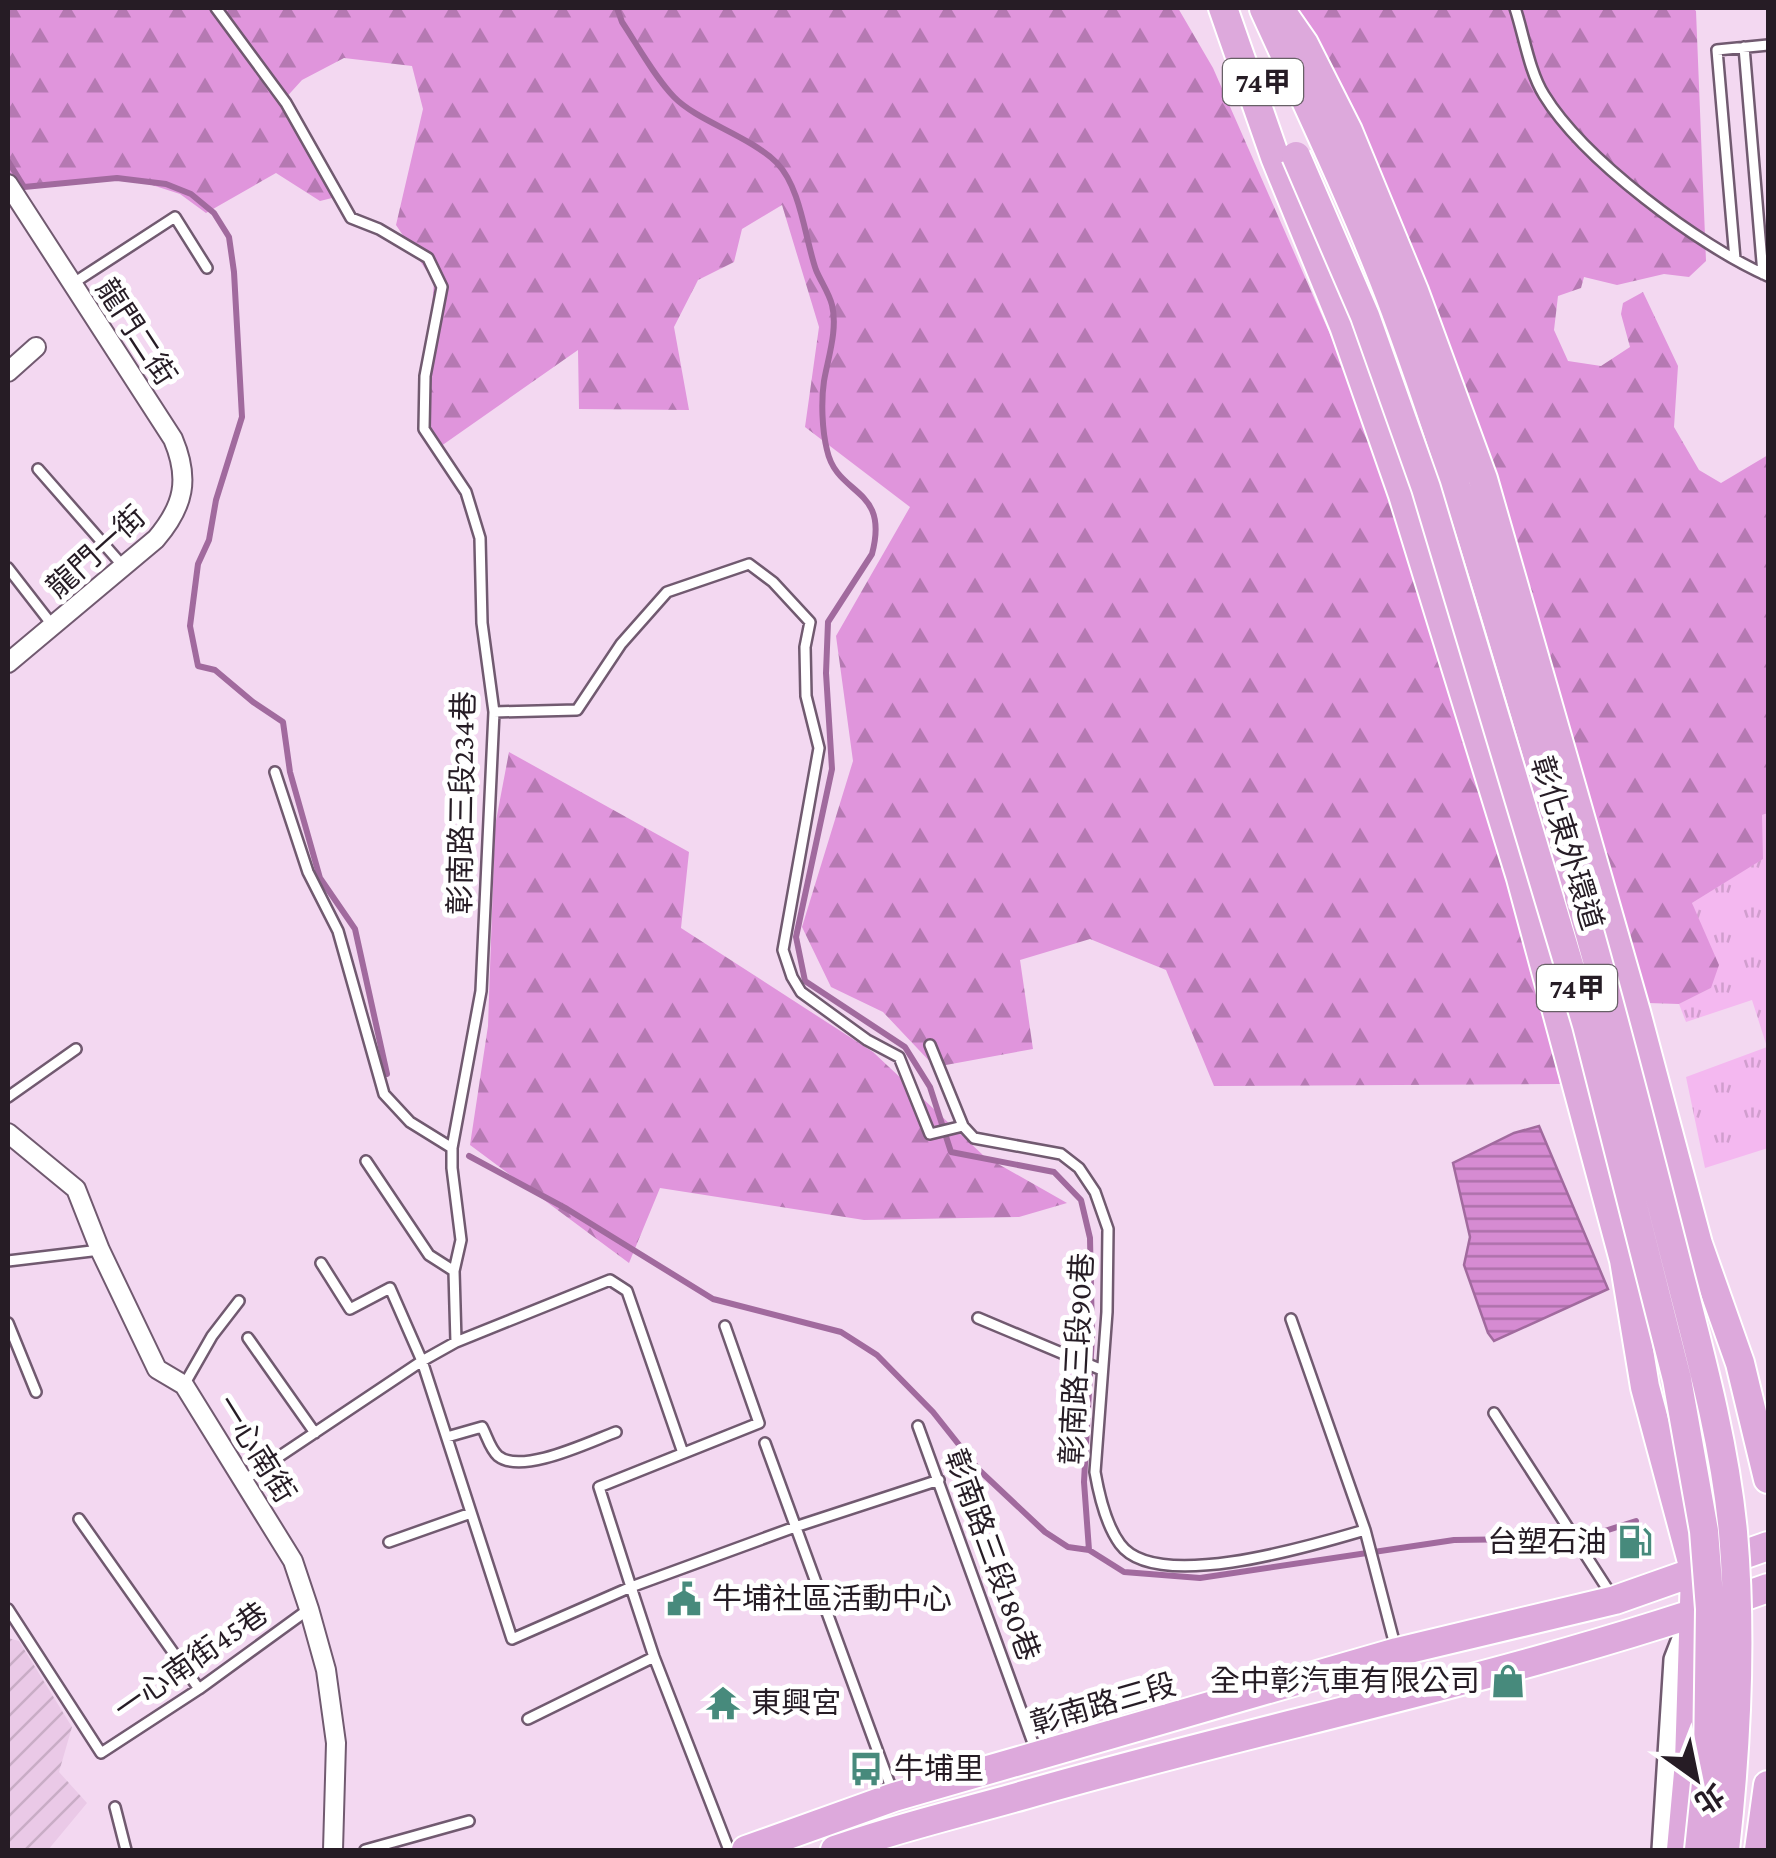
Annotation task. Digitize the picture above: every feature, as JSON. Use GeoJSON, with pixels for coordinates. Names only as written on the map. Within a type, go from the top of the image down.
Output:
{"type":"FeatureCollection","features":[{"type":"Feature","properties":{"kind":"main road","name":"彰化東外環道"},"geometry":{"type":"LineString","coordinates":[[1226,8],[1365,316],[1426,488],[1588,1024],[1678,1379],[1693,1455],[1710,1608],[1708,1764],[1699,1850]]}},
{"type":"Feature","properties":{"kind":"main road","name":"74甲"},"geometry":{"type":"LineString","coordinates":[[1226,8],[1275,157],[1344,326],[1404,495],[1521,878],[1632,1292],[1645,1387],[1694,1573]]}},
{"type":"Feature","properties":{"kind":"main road","name":"彰化東外環道"},"geometry":{"type":"LineString","coordinates":[[1264,8],[1393,304],[1454,478],[1614,1016],[1704,1372],[1730,1508],[1738,1606],[1737,1724],[1725,1850]]}},
{"type":"Feature","properties":{"kind":"main road","name":"74甲"},"geometry":{"type":"LineString","coordinates":[[1280,8],[1304,44],[1348,131],[1414,291],[1483,478],[1708,1272],[1740,1363],[1768,1478]]}},
{"type":"Feature","properties":{"kind":"main road","name":"彰南路三段"},"geometry":{"type":"LineString","coordinates":[[746,1850],[894,1797],[1397,1652],[1615,1600],[1768,1546]]}},
{"type":"Feature","properties":{"kind":"main road"},"geometry":{"type":"LineString","coordinates":[[1681,1850],[1689,1762],[1694,1573]]}},
{"type":"Feature","properties":{"kind":"main road"},"geometry":{"type":"LineString","coordinates":[[846,1849],[1098,1774],[1695,1614],[1768,1588]]}},
{"type":"Feature","properties":{"kind":"main road"},"geometry":{"type":"LineString","coordinates":[[1759,1850],[1768,1786]]}},
{"type":"Feature","properties":{"kind":"street","name":"龍門二街"},"geometry":{"type":"LineString","coordinates":[[8,184],[173,438],[183,463],[182,491],[173,519]]}},
{"type":"Feature","properties":{"kind":"street"},"geometry":{"type":"LineString","coordinates":[[8,372],[36,347]]}},
{"type":"Feature","properties":{"kind":"street","name":"龍門一街"},"geometry":{"type":"LineString","coordinates":[[8,663],[125,568],[173,519]]}},
{"type":"Feature","properties":{"kind":"street","name":"一心南街"},"geometry":{"type":"LineString","coordinates":[[8,1133],[76,1189],[100,1250],[157,1369],[184,1385],[293,1561],[326,1670],[336,1743],[334,1850]]}},
{"type":"Feature","properties":{"kind":"street"},"geometry":{"type":"LineString","coordinates":[[1665,1850],[1677,1660],[1695,1614]]}},
{"type":"Feature","properties":{"kind":"lane","name":"彰南路三段234巷"},"geometry":{"type":"LineString","coordinates":[[216,8],[286,103],[351,218],[428,258],[442,287],[425,376],[424,429],[466,492],[480,538],[482,624],[494,712],[481,991],[452,1148],[462,1240],[454,1272],[456,1342]]}},
{"type":"Feature","properties":{"kind":"lane"},"geometry":{"type":"LineString","coordinates":[[1515,8],[1542,92],[1586,149],[1689,230],[1766,275]]}},
{"type":"Feature","properties":{"kind":"lane"},"geometry":{"type":"LineString","coordinates":[[1735,260],[1716,50],[1768,45]]}},
{"type":"Feature","properties":{"kind":"lane"},"geometry":{"type":"LineString","coordinates":[[1744,48],[1766,275]]}},
{"type":"Feature","properties":{"kind":"lane"},"geometry":{"type":"LineString","coordinates":[[72,284],[175,217],[208,268]]}},
{"type":"Feature","properties":{"kind":"lane"},"geometry":{"type":"LineString","coordinates":[[38,469],[125,568]]}},
{"type":"Feature","properties":{"kind":"lane","name":"彰南路三段90巷"},"geometry":{"type":"LineString","coordinates":[[494,712],[577,710],[620,644],[667,592],[749,564],[774,582],[810,622],[805,647],[806,696],[819,748],[783,950],[792,978],[801,992],[899,1058],[930,1134],[963,1126],[974,1138],[1061,1154],[1078,1168],[1094,1192],[1108,1229],[1107,1312],[1095,1472],[1100,1497],[1121,1547],[1145,1560],[1186,1566],[1259,1560],[1365,1530]]}},
{"type":"Feature","properties":{"kind":"lane"},"geometry":{"type":"LineString","coordinates":[[8,568],[53,626]]}},
{"type":"Feature","properties":{"kind":"lane"},"geometry":{"type":"LineString","coordinates":[[275,772],[308,872],[338,930],[384,1094],[410,1122],[452,1148]]}},
{"type":"Feature","properties":{"kind":"lane"},"geometry":{"type":"LineString","coordinates":[[930,1045],[963,1126]]}},
{"type":"Feature","properties":{"kind":"lane"},"geometry":{"type":"LineString","coordinates":[[8,1097],[76,1049]]}},
{"type":"Feature","properties":{"kind":"lane"},"geometry":{"type":"LineString","coordinates":[[366,1160],[429,1255],[454,1272]]}},
{"type":"Feature","properties":{"kind":"lane"},"geometry":{"type":"LineString","coordinates":[[8,1261],[100,1250]]}},
{"type":"Feature","properties":{"kind":"lane"},"geometry":{"type":"LineString","coordinates":[[320,1263],[350,1309],[390,1288],[422,1361],[512,1639],[632,1587],[939,1480]]}},
{"type":"Feature","properties":{"kind":"lane"},"geometry":{"type":"LineString","coordinates":[[244,1480],[456,1342],[610,1280],[627,1291],[683,1453]]}},
{"type":"Feature","properties":{"kind":"lane"},"geometry":{"type":"LineString","coordinates":[[184,1385],[212,1336],[239,1302]]}},
{"type":"Feature","properties":{"kind":"lane"},"geometry":{"type":"LineString","coordinates":[[978,1318],[1102,1370]]}},
{"type":"Feature","properties":{"kind":"lane"},"geometry":{"type":"LineString","coordinates":[[1291,1319],[1365,1530],[1397,1652]]}},
{"type":"Feature","properties":{"kind":"lane"},"geometry":{"type":"LineString","coordinates":[[8,1322],[36,1392]]}},
{"type":"Feature","properties":{"kind":"lane"},"geometry":{"type":"LineString","coordinates":[[725,1326],[759,1423],[599,1487],[654,1657],[729,1850]]}},
{"type":"Feature","properties":{"kind":"lane"},"geometry":{"type":"LineString","coordinates":[[248,1338],[315,1433]]}},
{"type":"Feature","properties":{"kind":"lane"},"geometry":{"type":"LineString","coordinates":[[1494,1413],[1615,1600]]}},
{"type":"Feature","properties":{"kind":"lane","name":"彰南路三段180巷"},"geometry":{"type":"LineString","coordinates":[[918,1426],[1038,1756]]}},
{"type":"Feature","properties":{"kind":"lane"},"geometry":{"type":"LineString","coordinates":[[447,1437],[482,1427],[494,1454],[507,1461],[544,1459],[616,1432]]}},
{"type":"Feature","properties":{"kind":"lane"},"geometry":{"type":"LineString","coordinates":[[766,1443],[894,1797]]}},
{"type":"Feature","properties":{"kind":"lane"},"geometry":{"type":"LineString","coordinates":[[389,1542],[471,1513]]}},
{"type":"Feature","properties":{"kind":"lane"},"geometry":{"type":"LineString","coordinates":[[79,1519],[199,1690]]}},
{"type":"Feature","properties":{"kind":"lane","name":"一心南街45巷"},"geometry":{"type":"LineString","coordinates":[[8,1609],[101,1753],[199,1690],[308,1610]]}},
{"type":"Feature","properties":{"kind":"lane"},"geometry":{"type":"LineString","coordinates":[[528,1720],[654,1657]]}},
{"type":"Feature","properties":{"kind":"lane"},"geometry":{"type":"LineString","coordinates":[[115,1807],[126,1850]]}},
{"type":"Feature","properties":{"kind":"lane"},"geometry":{"type":"LineString","coordinates":[[839,1818],[846,1849]]}},
{"type":"Feature","properties":{"kind":"lane"},"geometry":{"type":"LineString","coordinates":[[364,1850],[470,1821]]}},
{"type":"Feature","properties":{"kind":"shaded area"},"geometry":{"type":"Polygon","coordinates":[[[1539,1126],[1608,1289],[1494,1341],[1464,1265],[1470,1237],[1453,1163],[1514,1133],[1539,1126]]]}},
{"type":"Feature","properties":{"kind":"shaded area"},"geometry":{"type":"Polygon","coordinates":[[[8,1638],[19,1641],[72,1727],[59,1772],[87,1803],[48,1850],[8,1850],[8,1638]]]}},
{"type":"Feature","properties":{"kind":"green space"},"geometry":{"type":"Polygon","coordinates":[[[8,8],[1178,8],[1213,68],[1355,391],[1532,926],[1560,1084],[1214,1086],[1166,970],[1090,939],[1020,960],[1033,1049],[935,1067],[883,1012],[831,987],[802,927],[853,761],[836,636],[910,507],[805,427],[819,327],[782,205],[742,229],[734,262],[698,280],[674,327],[689,410],[579,409],[578,350],[434,451],[422,433],[434,282],[396,225],[423,109],[412,66],[344,58],[302,80],[282,102],[336,197],[320,201],[276,173],[206,213],[180,194],[124,176],[8,190],[8,8]]]}},
{"type":"Feature","properties":{"kind":"green space"},"geometry":{"type":"Polygon","coordinates":[[[1289,8],[1696,11],[1706,261],[1689,277],[1664,274],[1617,285],[1584,277],[1581,288],[1558,296],[1554,330],[1568,361],[1601,366],[1630,347],[1621,314],[1623,303],[1643,292],[1678,366],[1674,427],[1699,470],[1721,483],[1768,455],[1768,813],[1762,815],[1763,859],[1692,903],[1719,965],[1711,988],[1679,1004],[1648,1003],[1558,692],[1289,8]]]}},
{"type":"Feature","properties":{"kind":"green space"},"geometry":{"type":"Polygon","coordinates":[[[509,752],[689,852],[681,928],[873,1052],[984,1156],[1067,1203],[1019,1217],[864,1220],[660,1188],[629,1263],[470,1145],[488,1026],[495,826],[509,752]]]}},
{"type":"Feature","properties":{"kind":"green space"},"geometry":{"type":"Polygon","coordinates":[[[1768,813],[1768,1148],[1705,1168],[1686,1077],[1767,1047],[1752,1000],[1686,1022],[1679,1004],[1711,988],[1692,903],[1762,859],[1762,815],[1768,813]]]}},
{"type":"Feature","properties":{"kind":"waterway"},"geometry":{"type":"LineString","coordinates":[[617,8],[646,61],[674,97],[777,163],[792,186],[816,270],[831,301],[833,334],[822,397],[825,442],[841,477],[868,504],[876,532],[872,554],[828,622],[826,673],[832,769],[796,937],[805,981],[905,1047],[930,1087],[951,1152],[1054,1172],[1081,1200],[1090,1238],[1092,1336],[1084,1482],[1089,1550],[1124,1572],[1200,1578],[1454,1540],[1583,1538],[1636,1521]]}},
{"type":"Feature","properties":{"kind":"waterway"},"geometry":{"type":"LineString","coordinates":[[8,161],[24,187],[117,178],[166,184],[191,194],[214,213],[229,237],[242,417],[216,500],[209,540],[198,564],[190,626],[198,666],[215,670],[283,722],[290,772],[320,878],[355,929],[387,1074]]}},
{"type":"Feature","properties":{"kind":"waterway"},"geometry":{"type":"LineString","coordinates":[[469,1156],[567,1209],[713,1299],[841,1332],[877,1355],[933,1412],[979,1470],[1045,1532],[1068,1547],[1089,1550]]}},
{"type":"Feature","properties":{"kind":"place","name":"台塑石油"},"geometry":{"type":"Point","coordinates":[1635,1542]}},
{"type":"Feature","properties":{"kind":"place","name":"牛埔社區活動中心"},"geometry":{"type":"Point","coordinates":[684,1599]}},
{"type":"Feature","properties":{"kind":"place","name":"全中彰汽車有限公司"},"geometry":{"type":"Point","coordinates":[1508,1681]}},
{"type":"Feature","properties":{"kind":"place","name":"東興宮"},"geometry":{"type":"Point","coordinates":[723,1703]}},
{"type":"Feature","properties":{"kind":"place","name":"牛埔里"},"geometry":{"type":"Point","coordinates":[866,1769]}}]}
